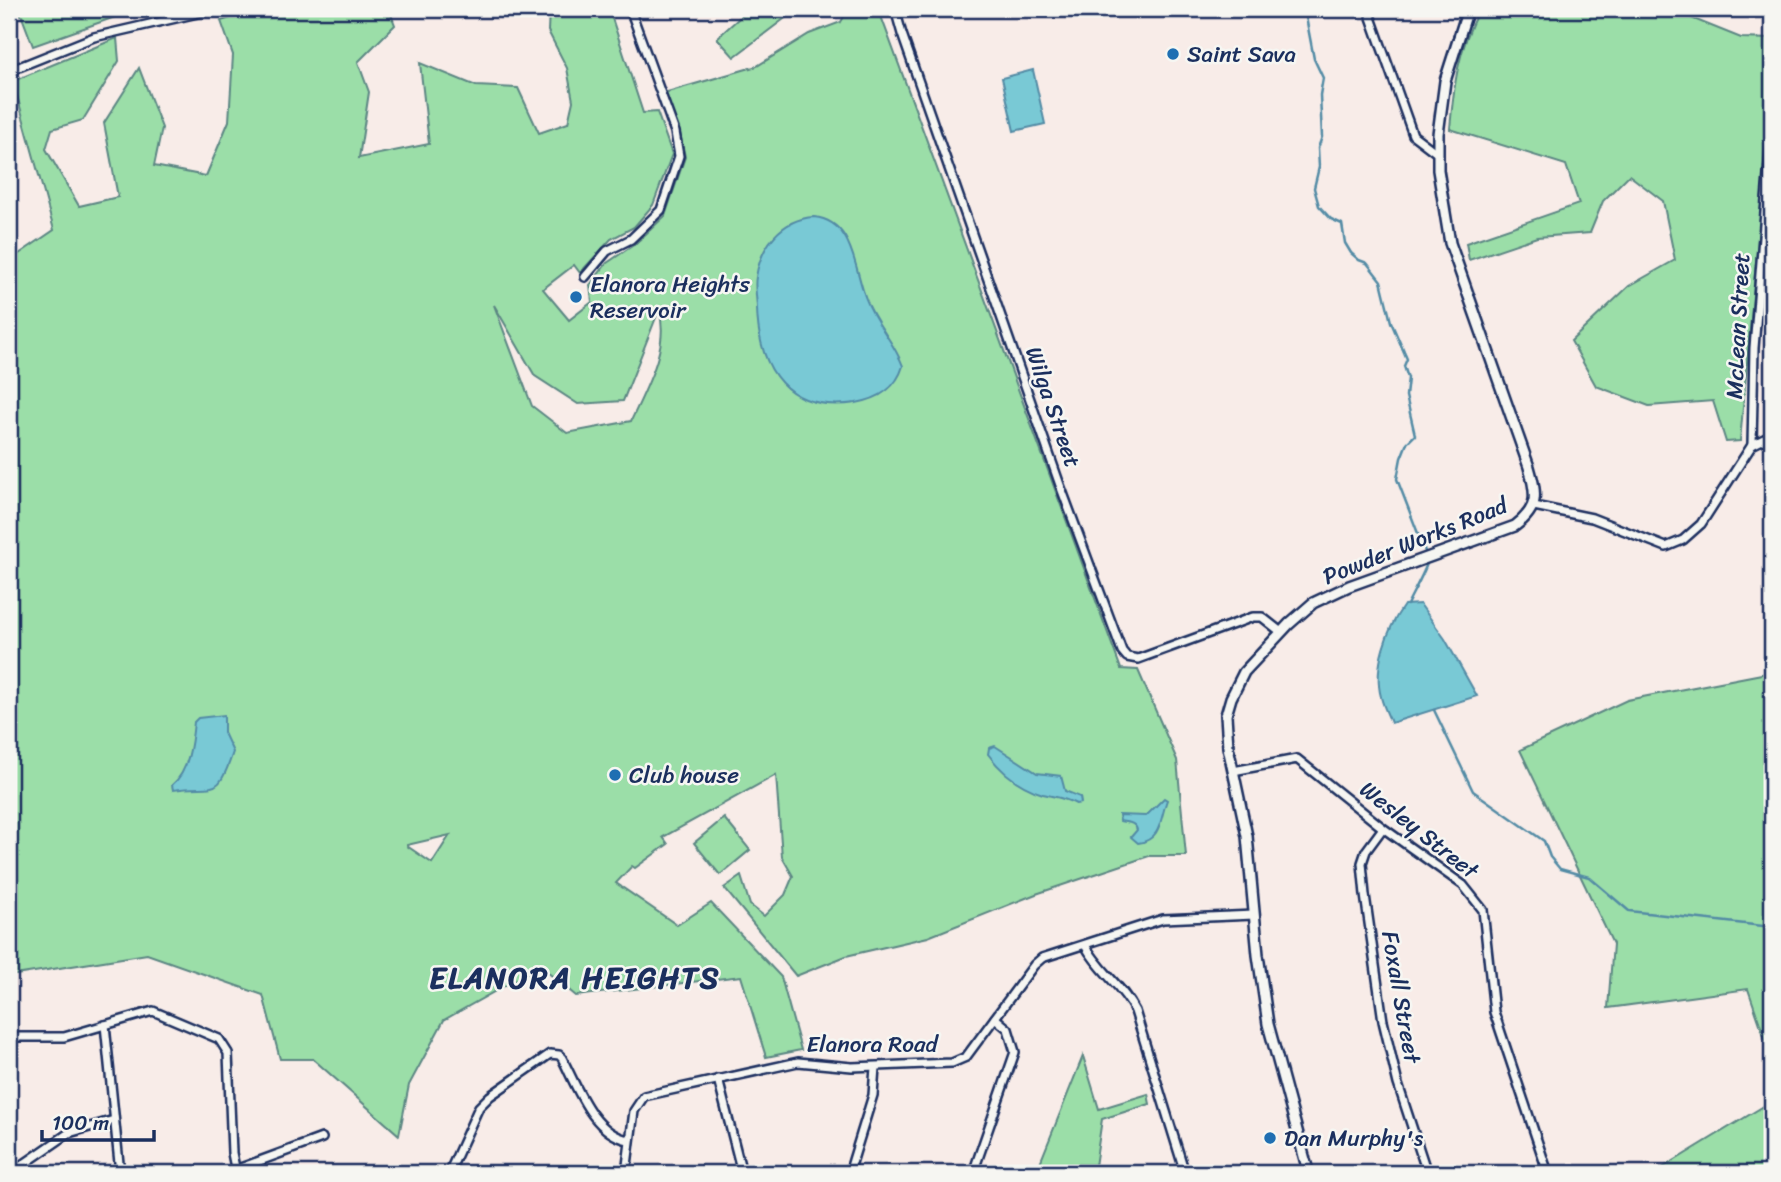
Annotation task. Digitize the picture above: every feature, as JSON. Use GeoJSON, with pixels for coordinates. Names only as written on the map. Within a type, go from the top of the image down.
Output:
{"type":"FeatureCollection","features":[{"type":"Feature","properties":{"kind":"main road","name":"Powder Works Road"},"geometry":{"type":"LineString","coordinates":[[1310,1172],[1268,1024],[1247,836],[1226,731],[1227,715],[1231,698],[1244,672],[1300,612],[1313,603],[1349,586],[1515,526],[1528,516],[1534,506],[1535,488],[1529,467],[1450,243],[1444,214],[1438,153],[1439,123],[1445,81],[1468,9]]}},
{"type":"Feature","properties":{"kind":"street"},"geometry":{"type":"LineString","coordinates":[[9,71],[94,37],[215,9]]}},
{"type":"Feature","properties":{"kind":"street"},"geometry":{"type":"LineString","coordinates":[[584,277],[607,251],[631,239],[660,210],[679,156],[675,132],[630,9]]}},
{"type":"Feature","properties":{"kind":"street","name":"Wilga Street"},"geometry":{"type":"LineString","coordinates":[[895,9],[1122,651],[1127,657],[1138,659],[1253,617],[1262,617],[1281,632]]}},
{"type":"Feature","properties":{"kind":"street"},"geometry":{"type":"LineString","coordinates":[[1368,9],[1413,135],[1438,153]]}},
{"type":"Feature","properties":{"kind":"street","name":"McLean Street"},"geometry":{"type":"LineString","coordinates":[[1752,445],[1754,348],[1772,127]]}},
{"type":"Feature","properties":{"kind":"street"},"geometry":{"type":"LineString","coordinates":[[1534,506],[1592,518],[1666,547],[1683,540],[1701,524],[1752,445],[1772,435]]}},
{"type":"Feature","properties":{"kind":"street","name":"Wesley Street"},"geometry":{"type":"LineString","coordinates":[[1233,771],[1297,759],[1383,828],[1463,885],[1483,910],[1494,1012],[1548,1173]]}},
{"type":"Feature","properties":{"kind":"street","name":"Foxall Street"},"geometry":{"type":"LineString","coordinates":[[1383,828],[1366,851],[1363,863],[1365,895],[1384,1021],[1396,1078],[1427,1173]]}},
{"type":"Feature","properties":{"kind":"street","name":"Elanora Road"},"geometry":{"type":"LineString","coordinates":[[626,1173],[634,1111],[645,1096],[798,1062],[875,1067],[952,1063],[966,1057],[1042,958],[1163,919],[1254,915]]}},
{"type":"Feature","properties":{"kind":"street"},"geometry":{"type":"LineString","coordinates":[[1085,945],[1095,963],[1127,995],[1135,1011],[1185,1173]]}},
{"type":"Feature","properties":{"kind":"street"},"geometry":{"type":"LineString","coordinates":[[9,1037],[64,1037],[153,1011],[219,1039],[228,1053],[232,1153],[236,1172],[322,1138]]}},
{"type":"Feature","properties":{"kind":"street"},"geometry":{"type":"LineString","coordinates":[[973,1173],[1015,1052],[1008,1029],[995,1018]]}},
{"type":"Feature","properties":{"kind":"street"},"geometry":{"type":"LineString","coordinates":[[105,1025],[120,1173]]}},
{"type":"Feature","properties":{"kind":"street"},"geometry":{"type":"LineString","coordinates":[[449,1173],[479,1107],[490,1096],[550,1054],[562,1058],[599,1121],[611,1133],[629,1140]]}},
{"type":"Feature","properties":{"kind":"street"},"geometry":{"type":"LineString","coordinates":[[849,1173],[873,1095],[875,1067]]}},
{"type":"Feature","properties":{"kind":"street"},"geometry":{"type":"LineString","coordinates":[[718,1079],[742,1173]]}},
{"type":"Feature","properties":{"kind":"street"},"geometry":{"type":"LineString","coordinates":[[11,1173],[69,1133],[114,1120]]}},
{"type":"Feature","properties":{"kind":"green space"},"geometry":{"type":"Polygon","coordinates":[[[19,9],[148,9],[115,17],[33,46],[19,9]]]}},
{"type":"Feature","properties":{"kind":"green space"},"geometry":{"type":"Polygon","coordinates":[[[260,9],[389,9],[395,25],[358,62],[369,92],[359,158],[429,144],[420,63],[476,86],[518,88],[539,133],[568,123],[573,101],[567,68],[548,31],[549,9],[609,9],[643,113],[657,112],[672,154],[653,205],[634,227],[611,239],[580,273],[574,265],[543,289],[569,320],[592,302],[590,285],[607,263],[635,244],[665,216],[685,157],[680,133],[664,93],[757,66],[809,34],[841,22],[848,9],[881,9],[881,16],[1121,669],[1138,670],[1177,760],[1186,856],[1149,856],[1036,894],[928,937],[846,956],[796,976],[724,888],[741,876],[750,905],[764,916],[785,895],[793,876],[782,857],[776,775],[663,837],[668,844],[635,868],[632,866],[616,883],[677,925],[711,903],[781,977],[801,1050],[766,1057],[741,976],[576,996],[540,966],[444,1020],[409,1085],[399,1135],[313,1059],[280,1059],[263,995],[147,954],[9,976],[9,254],[16,256],[54,230],[13,81],[117,38],[119,61],[83,120],[52,129],[46,149],[79,206],[118,197],[104,123],[139,68],[162,128],[154,166],[206,176],[229,121],[233,55],[221,21],[260,9]],[[494,305],[532,406],[567,433],[631,421],[659,352],[662,324],[659,310],[623,401],[578,404],[535,376],[494,305]],[[450,835],[407,845],[407,846],[432,863],[450,835]]]}},
{"type":"Feature","properties":{"kind":"green space"},"geometry":{"type":"Polygon","coordinates":[[[749,9],[781,9],[788,16],[734,57],[717,38],[749,9]]]}},
{"type":"Feature","properties":{"kind":"green space"},"geometry":{"type":"Polygon","coordinates":[[[1479,9],[1669,9],[1741,38],[1772,39],[1772,83],[1740,441],[1726,442],[1713,401],[1649,406],[1596,386],[1571,341],[1629,286],[1675,260],[1663,201],[1629,175],[1603,201],[1590,233],[1537,237],[1469,260],[1466,243],[1579,204],[1566,165],[1450,129],[1458,68],[1466,39],[1479,9]]]}},
{"type":"Feature","properties":{"kind":"green space"},"geometry":{"type":"Polygon","coordinates":[[[1772,672],[1772,1059],[1748,989],[1608,1008],[1613,944],[1520,750],[1627,700],[1772,672]]]}},
{"type":"Feature","properties":{"kind":"green space"},"geometry":{"type":"Polygon","coordinates":[[[724,818],[750,850],[720,875],[694,843],[724,818]]]}},
{"type":"Feature","properties":{"kind":"green space"},"geometry":{"type":"Polygon","coordinates":[[[1083,1056],[1099,1109],[1148,1094],[1150,1104],[1102,1119],[1094,1173],[1036,1173],[1083,1056]]]}},
{"type":"Feature","properties":{"kind":"green space"},"geometry":{"type":"Polygon","coordinates":[[[1772,1101],[1772,1173],[1654,1173],[1772,1101]]]}},
{"type":"Feature","properties":{"kind":"water"},"geometry":{"type":"Polygon","coordinates":[[[1033,70],[1045,124],[1014,131],[1002,78],[1033,70]]]}},
{"type":"Feature","properties":{"kind":"water"},"geometry":{"type":"Polygon","coordinates":[[[814,217],[827,220],[845,237],[870,308],[903,366],[896,381],[886,392],[856,403],[832,404],[812,401],[795,394],[771,369],[759,331],[755,285],[763,255],[782,229],[802,219],[814,217]]]}},
{"type":"Feature","properties":{"kind":"water"},"geometry":{"type":"Polygon","coordinates":[[[1420,604],[1445,639],[1477,696],[1391,723],[1379,685],[1380,661],[1392,625],[1404,605],[1420,604]]]}},
{"type":"Feature","properties":{"kind":"water"},"geometry":{"type":"Polygon","coordinates":[[[224,715],[224,733],[233,752],[223,778],[213,787],[173,790],[172,785],[178,779],[189,756],[194,722],[198,718],[224,715]]]}},
{"type":"Feature","properties":{"kind":"water"},"geometry":{"type":"Polygon","coordinates":[[[995,746],[1037,773],[1061,776],[1065,791],[1080,797],[1081,803],[1076,804],[1043,794],[1019,783],[1005,773],[988,754],[989,748],[995,746]]]}},
{"type":"Feature","properties":{"kind":"water"},"geometry":{"type":"Polygon","coordinates":[[[1164,798],[1167,800],[1156,833],[1152,838],[1138,843],[1131,837],[1137,830],[1136,827],[1120,821],[1119,815],[1146,816],[1164,798]]]}},
{"type":"Feature","properties":{"kind":"waterway"},"geometry":{"type":"LineString","coordinates":[[1301,9],[1306,17],[1314,59],[1323,78],[1320,95],[1322,137],[1318,148],[1319,167],[1314,188],[1319,206],[1331,219],[1342,224],[1345,243],[1351,253],[1367,263],[1381,281],[1391,322],[1407,359],[1404,366],[1408,378],[1406,396],[1415,435],[1407,443],[1397,479],[1426,554]]}},
{"type":"Feature","properties":{"kind":"waterway"},"geometry":{"type":"LineString","coordinates":[[1407,605],[1428,560]]}},
{"type":"Feature","properties":{"kind":"waterway"},"geometry":{"type":"LineString","coordinates":[[1434,710],[1473,791],[1544,841],[1550,857],[1560,869],[1589,877],[1629,911],[1772,927]]}},
{"type":"Feature","properties":{"kind":"place","name":"Saint Sava"},"geometry":{"type":"Point","coordinates":[1173,54]}},
{"type":"Feature","properties":{"kind":"place","name":"Elanora Heights Reservoir"},"geometry":{"type":"Point","coordinates":[576,297]}},
{"type":"Feature","properties":{"kind":"place","name":"Club house"},"geometry":{"type":"Point","coordinates":[615,775]}},
{"type":"Feature","properties":{"kind":"place","name":"Dan Murphy's"},"geometry":{"type":"Point","coordinates":[1270,1138]}},
{"type":"Feature","properties":{"kind":"district","name":"ELANORA HEIGHTS"},"geometry":{"type":"Point","coordinates":[575,978]}}]}
